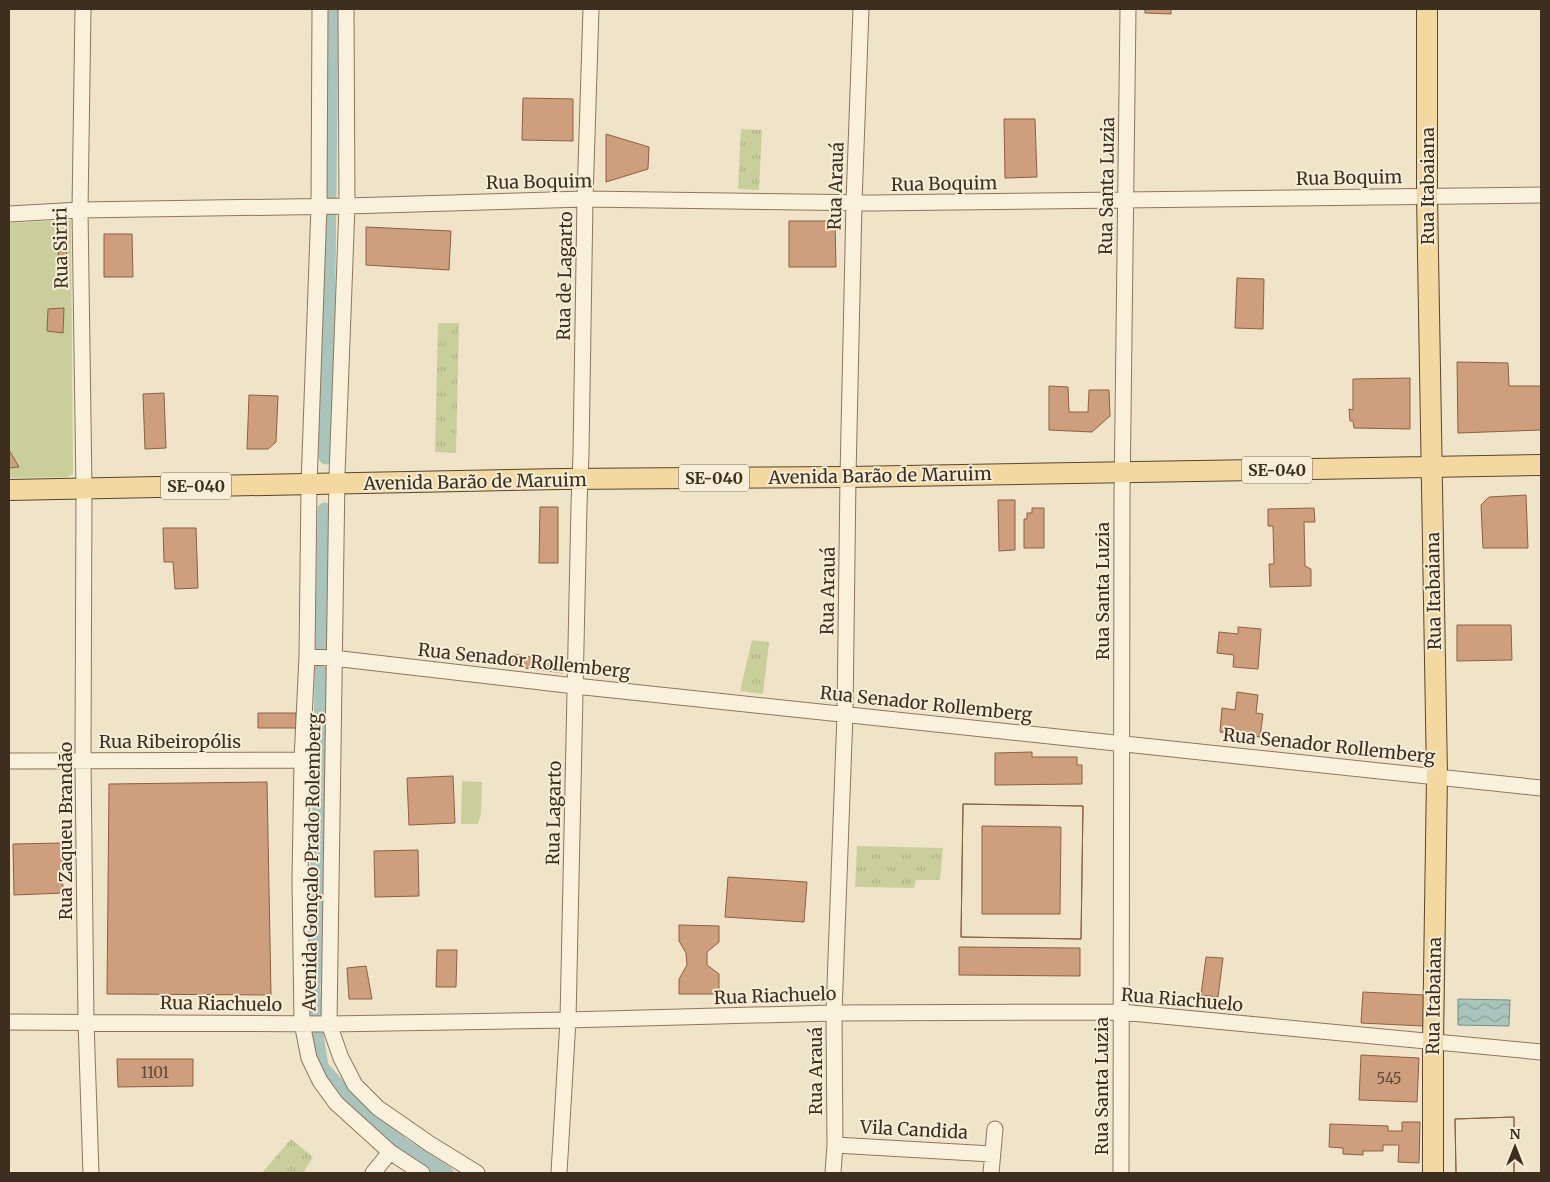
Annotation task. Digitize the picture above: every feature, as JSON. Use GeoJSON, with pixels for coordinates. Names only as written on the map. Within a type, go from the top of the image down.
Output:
{"type":"FeatureCollection","features":[{"type":"Feature","properties":{"kind":"main road","name":"Rua Itabaiana"},"geometry":{"type":"LineString","coordinates":[[1428,9],[1428,196],[1437,776],[1433,1173]]}},
{"type":"Feature","properties":{"kind":"main road","name":"Avenida Barão de Maruim"},"geometry":{"type":"LineString","coordinates":[[9,490],[309,480],[580,480],[848,477],[1541,465]]}},
{"type":"Feature","properties":{"kind":"street","name":"Rua Siriri"},"geometry":{"type":"LineString","coordinates":[[83,9],[80,210],[84,488]]}},
{"type":"Feature","properties":{"kind":"street"},"geometry":{"type":"LineString","coordinates":[[320,9],[333,206]]}},
{"type":"Feature","properties":{"kind":"street"},"geometry":{"type":"LineString","coordinates":[[333,206],[346,9]]}},
{"type":"Feature","properties":{"kind":"street","name":"Rua de Lagarto"},"geometry":{"type":"LineString","coordinates":[[581,454],[585,199],[591,9]]}},
{"type":"Feature","properties":{"kind":"street","name":"Rua Arauá"},"geometry":{"type":"LineString","coordinates":[[833,1173],[834,1013],[845,714],[854,204],[861,9]]}},
{"type":"Feature","properties":{"kind":"street","name":"Rua Santa Luzia"},"geometry":{"type":"LineString","coordinates":[[1121,1173],[1122,472],[1128,9]]}},
{"type":"Feature","properties":{"kind":"street","name":"Rua Boquim"},"geometry":{"type":"LineString","coordinates":[[9,214],[80,210],[333,206],[585,199],[854,204],[1541,195]]}},
{"type":"Feature","properties":{"kind":"street","name":"Avenida Gonçalo Prado Rolemberg"},"geometry":{"type":"LineString","coordinates":[[333,206],[337,480],[321,657],[315,1024],[309,1058],[320,1081],[336,1104],[390,1152],[422,1173]]}},
{"type":"Feature","properties":{"kind":"street","name":"Avenida Gonçalo Prado Rolemberg"},"geometry":{"type":"LineString","coordinates":[[333,206],[309,480],[321,657],[302,760],[300,880],[315,1024],[341,1058],[355,1085],[378,1108],[476,1173]]}},
{"type":"Feature","properties":{"kind":"street","name":"Rua Lagarto"},"geometry":{"type":"LineString","coordinates":[[559,1173],[568,1020],[581,454]]}},
{"type":"Feature","properties":{"kind":"street","name":"Rua Zaqueu Brandão"},"geometry":{"type":"LineString","coordinates":[[84,488],[83,761],[86,1021],[92,1173]]}},
{"type":"Feature","properties":{"kind":"street","name":"Rua Senador Rollemberg"},"geometry":{"type":"LineString","coordinates":[[321,657],[575,686],[1541,788]]}},
{"type":"Feature","properties":{"kind":"street","name":"Rua Ribeiropólis"},"geometry":{"type":"LineString","coordinates":[[9,761],[302,760]]}},
{"type":"Feature","properties":{"kind":"street","name":"Rua Riachuelo"},"geometry":{"type":"LineString","coordinates":[[9,1022],[86,1021],[315,1024],[834,1013],[1121,1012],[1541,1052]]}},
{"type":"Feature","properties":{"kind":"street","name":"Vila Candida"},"geometry":{"type":"LineString","coordinates":[[992,1173],[995,1130]]}},
{"type":"Feature","properties":{"kind":"street","name":"Vila Candida"},"geometry":{"type":"LineString","coordinates":[[834,1144],[992,1154]]}},
{"type":"Feature","properties":{"kind":"street"},"geometry":{"type":"LineString","coordinates":[[373,1173],[390,1152]]}},
{"type":"Feature","properties":{"kind":"green space"},"geometry":{"type":"Polygon","coordinates":[[[741,129],[762,130],[759,190],[738,189],[741,129]]]}},
{"type":"Feature","properties":{"kind":"green space"},"geometry":{"type":"Polygon","coordinates":[[[71,220],[73,474],[67,477],[9,478],[9,223],[71,220]]]}},
{"type":"Feature","properties":{"kind":"green space"},"geometry":{"type":"Polygon","coordinates":[[[438,323],[459,323],[456,453],[435,452],[438,323]]]}},
{"type":"Feature","properties":{"kind":"green space"},"geometry":{"type":"Polygon","coordinates":[[[752,640],[769,642],[763,694],[740,691],[752,640]]]}},
{"type":"Feature","properties":{"kind":"green space"},"geometry":{"type":"Polygon","coordinates":[[[462,781],[482,782],[481,814],[478,824],[461,824],[462,781]]]}},
{"type":"Feature","properties":{"kind":"green space"},"geometry":{"type":"Polygon","coordinates":[[[857,846],[943,848],[940,880],[916,880],[914,888],[855,887],[857,846]]]}},
{"type":"Feature","properties":{"kind":"green space"},"geometry":{"type":"Polygon","coordinates":[[[291,1139],[313,1157],[303,1173],[262,1173],[291,1139]]]}},
{"type":"Feature","properties":{"kind":"water"},"geometry":{"type":"Polygon","coordinates":[[[1458,999],[1510,1000],[1509,1026],[1458,1025],[1458,999]]]}},
{"type":"Feature","properties":{"kind":"building"},"geometry":{"type":"Polygon","coordinates":[[[1145,9],[1171,9],[1171,14],[1145,13],[1145,9]]]}},
{"type":"Feature","properties":{"kind":"building"},"geometry":{"type":"Polygon","coordinates":[[[523,98],[573,99],[573,141],[522,140],[523,98]]]}},
{"type":"Feature","properties":{"kind":"building"},"geometry":{"type":"Polygon","coordinates":[[[1004,119],[1035,119],[1037,177],[1005,178],[1004,119]]]}},
{"type":"Feature","properties":{"kind":"building"},"geometry":{"type":"Polygon","coordinates":[[[606,134],[649,147],[648,169],[606,182],[606,134]]]}},
{"type":"Feature","properties":{"kind":"building"},"geometry":{"type":"Polygon","coordinates":[[[789,221],[835,221],[836,267],[789,267],[789,221]]]}},
{"type":"Feature","properties":{"kind":"building"},"geometry":{"type":"Polygon","coordinates":[[[366,227],[451,231],[449,270],[366,265],[366,227]]]}},
{"type":"Feature","properties":{"kind":"building"},"geometry":{"type":"Polygon","coordinates":[[[104,234],[132,234],[133,277],[104,277],[104,234]]]}},
{"type":"Feature","properties":{"kind":"building"},"geometry":{"type":"Polygon","coordinates":[[[59,246],[67,246],[66,259],[58,258],[59,246]]]}},
{"type":"Feature","properties":{"kind":"building"},"geometry":{"type":"Polygon","coordinates":[[[1237,278],[1264,279],[1263,329],[1235,328],[1237,278]]]}},
{"type":"Feature","properties":{"kind":"building"},"geometry":{"type":"Polygon","coordinates":[[[64,308],[63,333],[47,331],[48,309],[64,308]]]}},
{"type":"Feature","properties":{"kind":"building"},"geometry":{"type":"Polygon","coordinates":[[[1457,362],[1508,363],[1509,386],[1541,386],[1541,430],[1458,433],[1457,362]]]}},
{"type":"Feature","properties":{"kind":"building"},"geometry":{"type":"Polygon","coordinates":[[[1410,378],[1410,429],[1354,428],[1353,421],[1350,421],[1349,409],[1353,410],[1353,379],[1410,378]]]}},
{"type":"Feature","properties":{"kind":"building"},"geometry":{"type":"Polygon","coordinates":[[[1049,386],[1068,387],[1069,412],[1088,412],[1089,390],[1109,390],[1110,416],[1092,432],[1049,430],[1049,386]]]}},
{"type":"Feature","properties":{"kind":"building"},"geometry":{"type":"Polygon","coordinates":[[[164,393],[166,448],[145,449],[143,394],[164,393]]]}},
{"type":"Feature","properties":{"kind":"building"},"geometry":{"type":"Polygon","coordinates":[[[249,395],[278,396],[276,442],[268,449],[247,449],[249,395]]]}},
{"type":"Feature","properties":{"kind":"building"},"geometry":{"type":"Polygon","coordinates":[[[9,450],[19,467],[9,468],[9,450]]]}},
{"type":"Feature","properties":{"kind":"building"},"geometry":{"type":"Polygon","coordinates":[[[1526,495],[1528,548],[1483,548],[1481,505],[1489,497],[1526,495]]]}},
{"type":"Feature","properties":{"kind":"building"},"geometry":{"type":"Polygon","coordinates":[[[998,500],[1015,500],[1015,550],[999,551],[998,500]]]}},
{"type":"Feature","properties":{"kind":"building"},"geometry":{"type":"Polygon","coordinates":[[[540,507],[558,507],[558,563],[539,563],[540,507]]]}},
{"type":"Feature","properties":{"kind":"building"},"geometry":{"type":"Polygon","coordinates":[[[1032,508],[1044,508],[1044,548],[1024,548],[1024,519],[1027,519],[1027,513],[1032,513],[1032,508]]]}},
{"type":"Feature","properties":{"kind":"building"},"geometry":{"type":"Polygon","coordinates":[[[1314,508],[1315,522],[1304,522],[1305,566],[1311,569],[1311,586],[1270,587],[1269,564],[1274,564],[1273,526],[1268,526],[1268,509],[1314,508]]]}},
{"type":"Feature","properties":{"kind":"building"},"geometry":{"type":"Polygon","coordinates":[[[163,528],[196,528],[198,588],[175,589],[173,562],[164,562],[163,528]]]}},
{"type":"Feature","properties":{"kind":"building"},"geometry":{"type":"Polygon","coordinates":[[[1457,625],[1511,625],[1512,660],[1457,661],[1457,625]]]}},
{"type":"Feature","properties":{"kind":"building"},"geometry":{"type":"Polygon","coordinates":[[[1238,627],[1261,629],[1258,669],[1233,667],[1234,655],[1217,653],[1219,632],[1238,634],[1238,627]]]}},
{"type":"Feature","properties":{"kind":"building"},"geometry":{"type":"Polygon","coordinates":[[[513,654],[564,662],[563,673],[511,666],[513,654]]]}},
{"type":"Feature","properties":{"kind":"building"},"geometry":{"type":"Polygon","coordinates":[[[1237,692],[1258,695],[1256,713],[1263,714],[1260,737],[1220,732],[1222,708],[1235,710],[1237,692]]]}},
{"type":"Feature","properties":{"kind":"building"},"geometry":{"type":"Polygon","coordinates":[[[258,713],[296,713],[296,728],[258,728],[258,713]]]}},
{"type":"Feature","properties":{"kind":"building"},"geometry":{"type":"Polygon","coordinates":[[[1032,752],[1032,757],[1077,757],[1077,765],[1082,765],[1082,784],[995,785],[995,753],[1032,752]]]}},
{"type":"Feature","properties":{"kind":"building"},"geometry":{"type":"Polygon","coordinates":[[[453,776],[455,823],[409,825],[407,778],[453,776]]]}},
{"type":"Feature","properties":{"kind":"building"},"geometry":{"type":"Polygon","coordinates":[[[267,782],[271,995],[107,994],[109,784],[267,782]]]}},
{"type":"Feature","properties":{"kind":"building"},"geometry":{"type":"Polygon","coordinates":[[[963,804],[1083,806],[1081,939],[961,937],[963,804]],[[982,826],[982,914],[1060,914],[1061,827],[982,826]]]}},
{"type":"Feature","properties":{"kind":"building"},"geometry":{"type":"Polygon","coordinates":[[[963,804],[1083,806],[1081,939],[961,937],[963,804]]]}},
{"type":"Feature","properties":{"kind":"building"},"geometry":{"type":"Polygon","coordinates":[[[62,843],[63,893],[14,895],[13,844],[62,843]]]}},
{"type":"Feature","properties":{"kind":"building"},"geometry":{"type":"Polygon","coordinates":[[[418,850],[419,896],[375,897],[374,851],[418,850]]]}},
{"type":"Feature","properties":{"kind":"building"},"geometry":{"type":"Polygon","coordinates":[[[728,877],[807,882],[804,922],[725,917],[728,877]]]}},
{"type":"Feature","properties":{"kind":"building"},"geometry":{"type":"Polygon","coordinates":[[[679,925],[719,926],[719,942],[707,952],[707,965],[719,974],[719,994],[679,994],[679,979],[687,965],[686,953],[679,941],[679,925]]]}},
{"type":"Feature","properties":{"kind":"building"},"geometry":{"type":"Polygon","coordinates":[[[959,947],[1080,948],[1080,976],[959,975],[959,947]]]}},
{"type":"Feature","properties":{"kind":"building"},"geometry":{"type":"Polygon","coordinates":[[[437,950],[457,950],[456,987],[436,987],[437,950]]]}},
{"type":"Feature","properties":{"kind":"building"},"geometry":{"type":"Polygon","coordinates":[[[1206,957],[1223,958],[1218,997],[1201,995],[1206,957]]]}},
{"type":"Feature","properties":{"kind":"building"},"geometry":{"type":"Polygon","coordinates":[[[366,966],[372,999],[349,999],[347,968],[366,966]]]}},
{"type":"Feature","properties":{"kind":"building"},"geometry":{"type":"Polygon","coordinates":[[[1363,992],[1424,995],[1423,1026],[1361,1023],[1363,992]]]}},
{"type":"Feature","properties":{"kind":"building"},"geometry":{"type":"Polygon","coordinates":[[[1361,1055],[1419,1058],[1417,1102],[1359,1100],[1361,1055]]]}},
{"type":"Feature","properties":{"kind":"building"},"geometry":{"type":"Polygon","coordinates":[[[117,1059],[193,1059],[193,1086],[118,1087],[117,1059]]]}},
{"type":"Feature","properties":{"kind":"building"},"geometry":{"type":"Polygon","coordinates":[[[1514,1117],[1514,1173],[1456,1173],[1455,1119],[1514,1117]]]}},
{"type":"Feature","properties":{"kind":"building"},"geometry":{"type":"Polygon","coordinates":[[[1514,1117],[1514,1173],[1456,1173],[1455,1119],[1514,1117]]]}},
{"type":"Feature","properties":{"kind":"building"},"geometry":{"type":"Polygon","coordinates":[[[1402,1122],[1420,1122],[1419,1163],[1398,1162],[1399,1145],[1383,1145],[1383,1151],[1363,1151],[1363,1155],[1343,1154],[1343,1148],[1329,1147],[1330,1124],[1388,1126],[1388,1131],[1402,1131],[1402,1122]]]}},
{"type":"Feature","properties":{"kind":"waterway"},"geometry":{"type":"LineString","coordinates":[[326,457],[331,9]]}},
{"type":"Feature","properties":{"kind":"waterway"},"geometry":{"type":"LineString","coordinates":[[325,510],[320,800],[313,990],[316,1035],[321,1067],[352,1102],[402,1145],[446,1173]]}}]}
